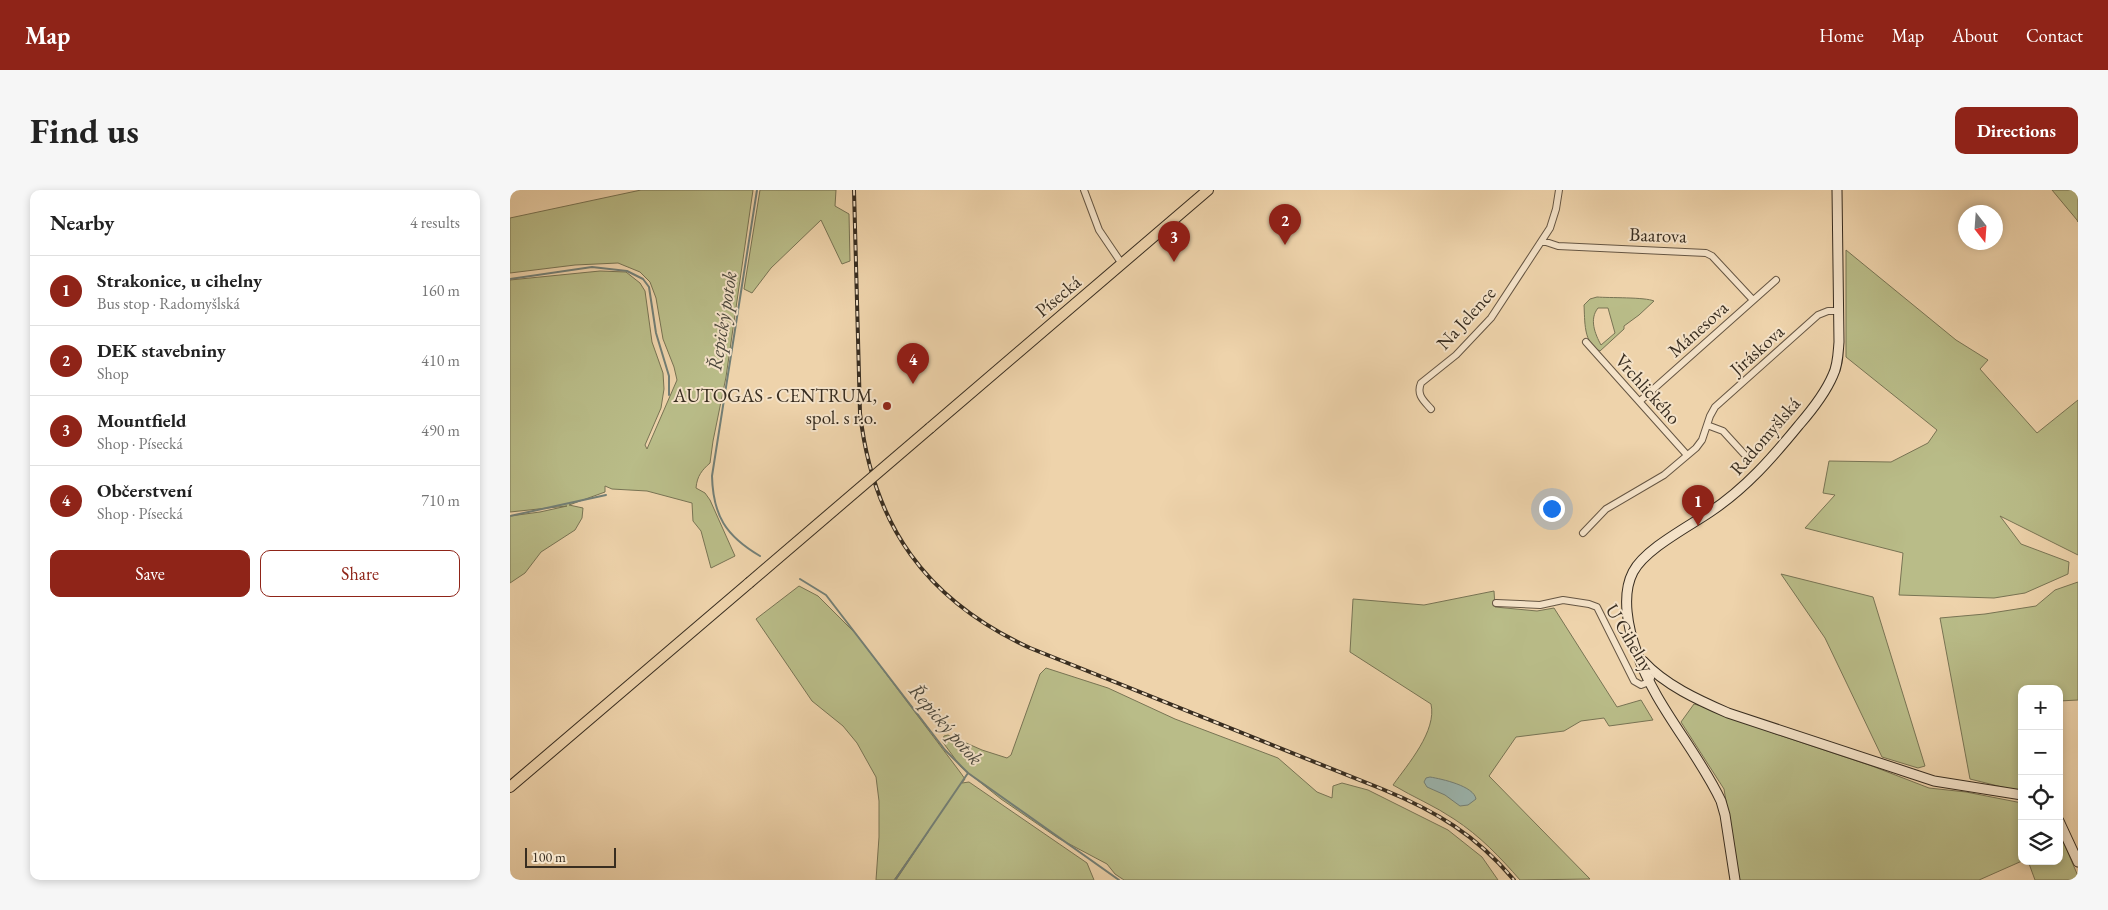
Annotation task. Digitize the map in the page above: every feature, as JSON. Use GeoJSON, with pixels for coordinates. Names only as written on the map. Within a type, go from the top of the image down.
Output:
{"type":"FeatureCollection","features":[{"type":"Feature","properties":{"kind":"main road","name":"Písecká"},"geometry":{"type":"LineString","coordinates":[[510,787],[930,428],[1120,261],[1208,190]]}},
{"type":"Feature","properties":{"kind":"main road","name":"Radomyšlská"},"geometry":{"type":"LineString","coordinates":[[1735,880],[1721,801],[1637,653],[1626,599],[1627,589],[1633,572],[1646,555],[1727,500],[1754,478],[1804,419],[1828,386],[1836,366],[1839,342],[1838,190]]}},
{"type":"Feature","properties":{"kind":"main road"},"geometry":{"type":"LineString","coordinates":[[1652,678],[1728,713],[1934,781],[2018,794]]}},
{"type":"Feature","properties":{"kind":"main road"},"geometry":{"type":"LineString","coordinates":[[2063,829],[2078,862]]}},
{"type":"Feature","properties":{"kind":"street"},"geometry":{"type":"LineString","coordinates":[[1084,190],[1096,225],[1120,261]]}},
{"type":"Feature","properties":{"kind":"street","name":"Na Jelence"},"geometry":{"type":"LineString","coordinates":[[1430,409],[1420,395],[1418,389],[1421,383],[1456,355],[1491,318],[1543,241],[1554,217],[1559,190]]}},
{"type":"Feature","properties":{"kind":"street","name":"Baarova"},"geometry":{"type":"LineString","coordinates":[[1543,241],[1558,246],[1706,253],[1712,256],[1753,300]]}},
{"type":"Feature","properties":{"kind":"street","name":"Mánesova"},"geometry":{"type":"LineString","coordinates":[[1640,401],[1776,280]]}},
{"type":"Feature","properties":{"kind":"street","name":"Jiráskova"},"geometry":{"type":"LineString","coordinates":[[1583,533],[1606,508],[1664,475],[1687,455],[1702,440],[1715,407],[1818,315],[1828,311],[1839,311]]}},
{"type":"Feature","properties":{"kind":"street","name":"Vrchlického"},"geometry":{"type":"LineString","coordinates":[[1586,342],[1687,455]]}},
{"type":"Feature","properties":{"kind":"street"},"geometry":{"type":"LineString","coordinates":[[1707,425],[1723,430],[1744,454]]}},
{"type":"Feature","properties":{"kind":"street","name":"U Cihelny"},"geometry":{"type":"LineString","coordinates":[[1496,603],[1540,605],[1563,600],[1597,607],[1604,617],[1634,681],[1641,685],[1652,678]]}},
{"type":"Feature","properties":{"kind":"green space"},"geometry":{"type":"Polygon","coordinates":[[[641,190],[753,190],[726,377],[710,463],[700,474],[696,488],[705,493],[710,500],[735,556],[711,568],[701,531],[693,521],[692,503],[647,491],[612,489],[605,486],[605,492],[569,505],[583,508],[582,518],[575,530],[541,552],[525,573],[510,583],[510,516],[567,506],[510,512],[510,280],[600,271],[626,272],[640,283],[645,291],[652,342],[663,373],[664,389],[661,408],[645,445],[647,449],[677,380],[663,339],[656,298],[650,282],[640,272],[618,263],[575,265],[510,273],[510,218],[641,190]]]}},
{"type":"Feature","properties":{"kind":"green space"},"geometry":{"type":"Polygon","coordinates":[[[760,190],[836,190],[835,206],[849,214],[850,261],[842,264],[821,220],[771,268],[752,293],[744,289],[760,190]]]}},
{"type":"Feature","properties":{"kind":"green space"},"geometry":{"type":"Polygon","coordinates":[[[2052,190],[2078,190],[2078,222],[2077,220],[2052,190]]]}},
{"type":"Feature","properties":{"kind":"green space"},"geometry":{"type":"Polygon","coordinates":[[[1846,250],[1956,340],[1988,360],[1980,369],[2037,433],[2078,400],[2078,555],[2000,516],[2021,544],[2069,562],[2068,574],[2025,593],[1994,598],[1899,595],[1903,553],[1805,528],[1835,495],[1823,493],[1829,461],[1891,462],[1928,443],[1937,430],[1846,357],[1846,250]]]}},
{"type":"Feature","properties":{"kind":"green space"},"geometry":{"type":"Polygon","coordinates":[[[1597,297],[1654,301],[1624,326],[1624,329],[1600,351],[1590,343],[1586,331],[1584,305],[1590,299],[1597,297]],[[1598,308],[1593,322],[1601,345],[1615,333],[1608,308],[1598,308]]]}},
{"type":"Feature","properties":{"kind":"green space"},"geometry":{"type":"Polygon","coordinates":[[[1781,574],[1873,597],[1925,766],[1918,768],[1882,757],[1825,638],[1781,574]]]}},
{"type":"Feature","properties":{"kind":"green space"},"geometry":{"type":"Polygon","coordinates":[[[2078,582],[2078,700],[2063,701],[2063,685],[2018,685],[2018,791],[1970,779],[1940,618],[1985,614],[2036,606],[2055,590],[2078,582]]]}},
{"type":"Feature","properties":{"kind":"green space"},"geometry":{"type":"Polygon","coordinates":[[[799,586],[818,596],[856,634],[965,779],[962,783],[969,782],[1087,863],[1094,880],[896,880],[928,832],[894,880],[876,880],[879,801],[876,777],[857,743],[843,726],[812,701],[756,619],[799,586]]]}},
{"type":"Feature","properties":{"kind":"green space"},"geometry":{"type":"Polygon","coordinates":[[[1494,591],[1495,607],[1537,611],[1554,608],[1617,707],[1641,700],[1653,720],[1609,726],[1604,718],[1581,721],[1564,731],[1516,737],[1489,776],[1590,879],[1520,880],[1472,832],[1439,810],[1393,785],[1426,736],[1432,714],[1431,704],[1350,652],[1353,599],[1424,605],[1494,591]]]}},
{"type":"Feature","properties":{"kind":"green space"},"geometry":{"type":"Polygon","coordinates":[[[1046,668],[1108,688],[1175,719],[1278,758],[1317,792],[1332,798],[1333,786],[1342,783],[1368,790],[1448,830],[1482,857],[1498,880],[1124,880],[1115,874],[1107,864],[1058,838],[1001,799],[961,767],[942,741],[944,736],[948,735],[982,750],[1007,758],[1011,755],[1040,674],[1046,668]]]}},
{"type":"Feature","properties":{"kind":"green space"},"geometry":{"type":"Polygon","coordinates":[[[1694,704],[1728,713],[1773,733],[1872,766],[1929,788],[1966,792],[2018,802],[2018,863],[1979,880],[1739,880],[1724,789],[1681,722],[1694,704]]]}},
{"type":"Feature","properties":{"kind":"green space"},"geometry":{"type":"Polygon","coordinates":[[[2063,841],[2078,880],[2035,880],[2029,865],[2063,865],[2063,841]]]}},
{"type":"Feature","properties":{"kind":"water"},"geometry":{"type":"Polygon","coordinates":[[[1430,777],[1449,781],[1464,787],[1474,794],[1476,799],[1468,805],[1460,806],[1445,795],[1427,787],[1424,782],[1426,778],[1430,777]]]}},
{"type":"Feature","properties":{"kind":"waterway","name":"Řepický potok"},"geometry":{"type":"LineString","coordinates":[[757,190],[712,476],[715,503],[724,524],[738,541],[760,556]]}},
{"type":"Feature","properties":{"kind":"waterway"},"geometry":{"type":"LineString","coordinates":[[510,279],[592,267],[627,271],[643,279],[649,287],[656,333],[669,376],[669,395]]}},
{"type":"Feature","properties":{"kind":"waterway"},"geometry":{"type":"LineString","coordinates":[[510,516],[606,495]]}},
{"type":"Feature","properties":{"kind":"waterway","name":"Řepický potok"},"geometry":{"type":"LineString","coordinates":[[800,579],[826,595],[945,750],[968,773],[1119,880]]}},
{"type":"Feature","properties":{"kind":"waterway"},"geometry":{"type":"LineString","coordinates":[[895,880],[968,773]]}},
{"type":"Feature","properties":{"kind":"railway"},"geometry":{"type":"LineString","coordinates":[[854,190],[860,413],[867,454],[877,491],[892,524],[911,555],[934,582],[961,607],[993,629],[1030,648],[1402,797],[1420,806],[1470,837],[1500,864],[1514,880]]}},
{"type":"Feature","properties":{"kind":"place","name":"DEK stavebniny"},"geometry":{"type":"Point","coordinates":[1285,245]}},
{"type":"Feature","properties":{"kind":"place","name":"Mountfield"},"geometry":{"type":"Point","coordinates":[1174,262]}},
{"type":"Feature","properties":{"kind":"place","name":"Občerstvení"},"geometry":{"type":"Point","coordinates":[913,384]}},
{"type":"Feature","properties":{"kind":"place","name":"AUTOGAS - CENTRUM, spol. s r.o."},"geometry":{"type":"Point","coordinates":[887,406]}},
{"type":"Feature","properties":{"kind":"place","name":"Strakonice, u cihelny"},"geometry":{"type":"Point","coordinates":[1698,526]}}]}
